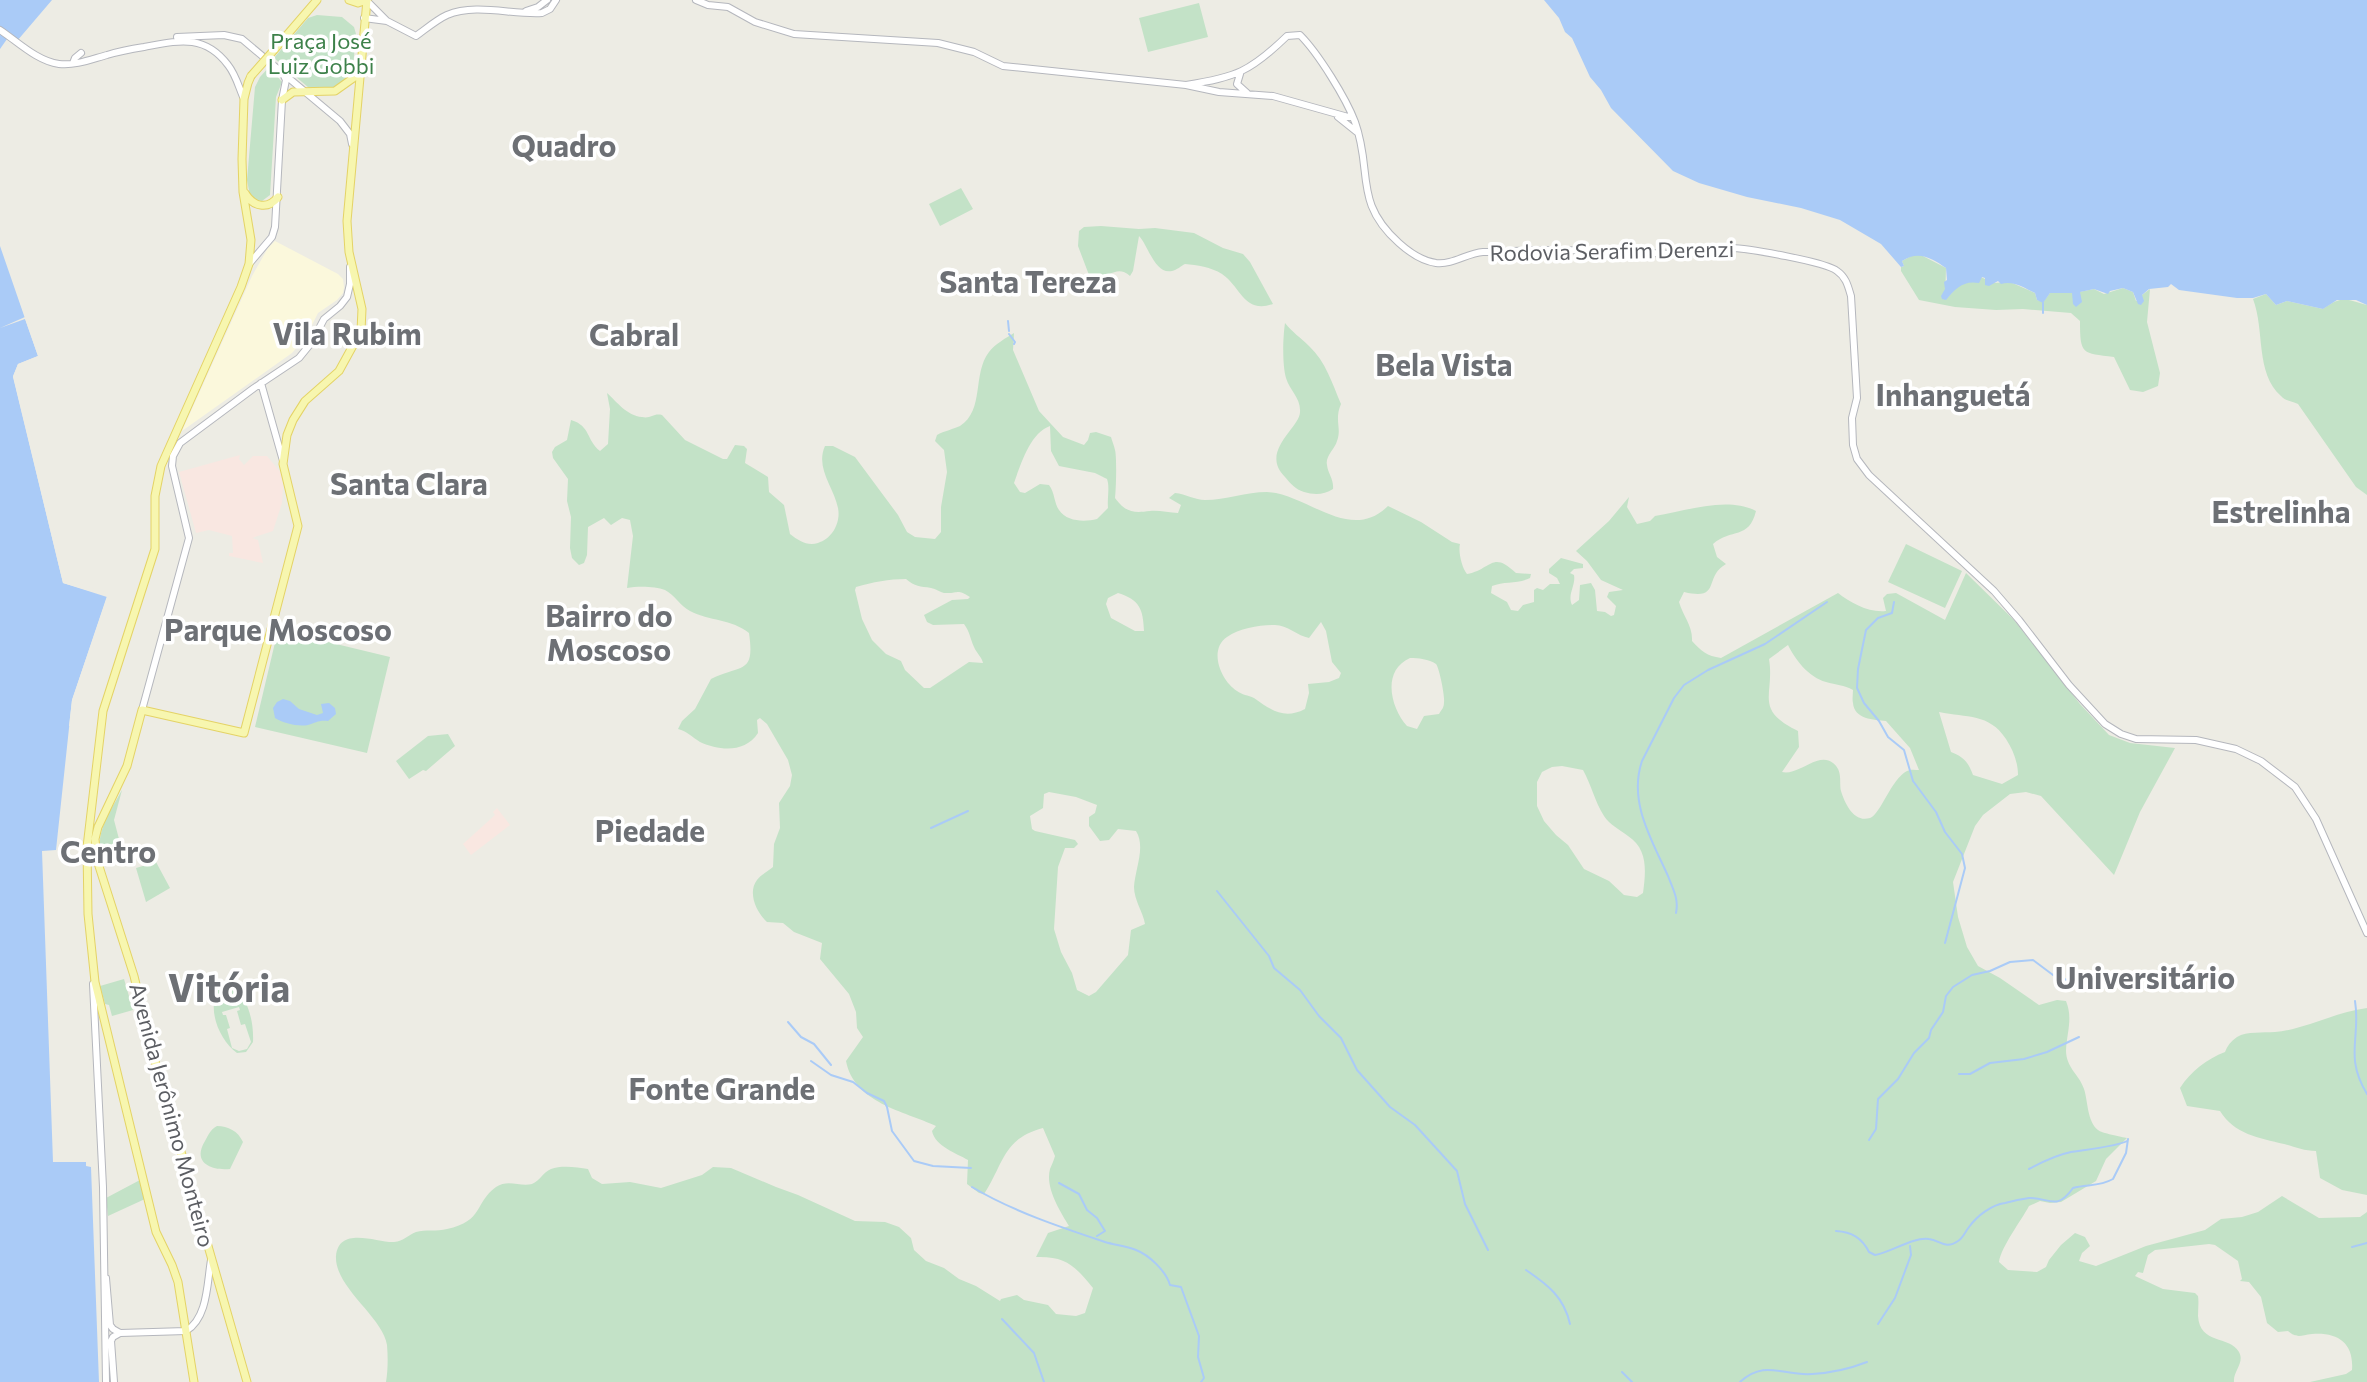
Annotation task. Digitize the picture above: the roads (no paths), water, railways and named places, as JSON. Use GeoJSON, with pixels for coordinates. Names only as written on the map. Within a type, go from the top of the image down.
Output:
{"type":"FeatureCollection","features":[{"type":"Feature","properties":{"kind":"main road"},"geometry":{"type":"LineString","coordinates":[[106,1382],[103,1187],[87,837],[103,711],[155,549],[157,483],[163,458],[249,264],[251,235],[242,188],[244,99],[248,83],[317,0]]}},
{"type":"Feature","properties":{"kind":"main road"},"geometry":{"type":"LineString","coordinates":[[349,0],[358,3],[367,0]]}},
{"type":"Feature","properties":{"kind":"main road"},"geometry":{"type":"LineString","coordinates":[[261,383],[298,526],[244,733],[142,710],[189,538],[172,459],[180,443],[261,383],[299,358],[324,319],[345,300],[350,284],[347,221],[367,0]]}},
{"type":"Feature","properties":{"kind":"main road"},"geometry":{"type":"LineString","coordinates":[[367,0],[387,21],[416,36],[437,20],[453,13],[542,13],[553,1],[558,15]]}},
{"type":"Feature","properties":{"kind":"main road"},"geometry":{"type":"LineString","coordinates":[[696,0],[728,7],[755,22],[794,34],[938,43],[974,52],[1003,66],[1273,96],[1352,116]]}},
{"type":"Feature","properties":{"kind":"main road"},"geometry":{"type":"LineString","coordinates":[[364,18],[387,21]]}},
{"type":"Feature","properties":{"kind":"main road"},"geometry":{"type":"LineString","coordinates":[[0,30],[40,58],[56,64],[73,63],[168,37],[234,36],[250,45],[344,125],[353,145]]}},
{"type":"Feature","properties":{"kind":"main road","name":"Rodovia Serafim Derenzi"},"geometry":{"type":"LineString","coordinates":[[1240,74],[1262,61],[1287,36],[1298,34],[1307,42],[1339,89],[1352,116],[1362,147],[1369,199],[1380,225],[1405,249],[1435,263],[1481,252],[1543,250],[1677,254],[1732,248],[1755,250],[1836,270],[1846,280],[1851,296],[1857,398],[1852,418],[1853,445],[1857,459],[1869,475],[1994,591],[2069,685],[2105,724],[2136,739],[2196,740],[2227,746],[2261,761],[2295,787],[2316,819],[2367,933]]}},
{"type":"Feature","properties":{"kind":"main road"},"geometry":{"type":"LineString","coordinates":[[131,48],[182,41],[209,48],[227,64],[244,99]]}},
{"type":"Feature","properties":{"kind":"main road"},"geometry":{"type":"LineString","coordinates":[[73,63],[81,53]]}},
{"type":"Feature","properties":{"kind":"main road"},"geometry":{"type":"LineString","coordinates":[[249,264],[272,237],[275,227],[282,100],[286,80],[281,71]]}},
{"type":"Feature","properties":{"kind":"main road"},"geometry":{"type":"LineString","coordinates":[[282,100],[293,92],[335,91],[360,73]]}},
{"type":"Feature","properties":{"kind":"main road"},"geometry":{"type":"LineString","coordinates":[[1186,85],[1240,74]]}},
{"type":"Feature","properties":{"kind":"main road"},"geometry":{"type":"LineString","coordinates":[[1240,74],[1237,79],[1239,87],[1250,94]]}},
{"type":"Feature","properties":{"kind":"main road"},"geometry":{"type":"LineString","coordinates":[[1332,113],[1357,129]]}},
{"type":"Feature","properties":{"kind":"main road"},"geometry":{"type":"LineString","coordinates":[[242,188],[250,201],[262,206],[272,204],[278,197]]}},
{"type":"Feature","properties":{"kind":"main road"},"geometry":{"type":"LineString","coordinates":[[283,464],[287,435],[293,420],[305,401],[339,371],[361,331],[362,309],[349,252]]}},
{"type":"Feature","properties":{"kind":"main road","name":"Avenida Jerônimo Monteiro"},"geometry":{"type":"LineString","coordinates":[[142,710],[127,766],[100,821],[95,850],[98,868],[134,976],[151,1047],[247,1382]]}},
{"type":"Feature","properties":{"kind":"main road"},"geometry":{"type":"LineString","coordinates":[[91,956],[159,1241],[177,1278],[194,1382]]}},
{"type":"Feature","properties":{"kind":"main road"},"geometry":{"type":"LineString","coordinates":[[114,1382],[113,1337],[120,1333],[186,1331],[196,1323],[201,1313],[212,1259]]}},
{"type":"Feature","properties":{"kind":"main road"},"geometry":{"type":"LineString","coordinates":[[105,1271],[110,1325],[120,1333]]}},
{"type":"Feature","properties":{"kind":"water"},"geometry":{"type":"Polygon","coordinates":[[[0,0],[52,0],[17,41],[7,39],[0,49],[0,0]]]}},
{"type":"Feature","properties":{"kind":"water"},"geometry":{"type":"Polygon","coordinates":[[[1544,0],[2367,0],[2367,305],[2356,300],[2337,300],[2323,309],[2287,301],[2276,305],[2266,294],[2237,298],[2179,290],[2171,284],[2149,289],[2142,295],[2144,301],[2141,305],[2133,292],[2123,288],[2108,294],[2094,289],[2080,292],[2082,302],[2076,307],[2072,293],[2050,293],[2043,303],[2037,300],[2035,293],[2023,287],[1998,281],[1989,286],[1985,285],[1985,278],[1982,277],[1979,283],[1964,284],[1946,300],[1942,299],[1947,280],[1946,268],[1930,258],[1914,256],[1902,261],[1904,266],[1901,267],[1881,244],[1840,220],[1699,183],[1673,171],[1611,108],[1590,77],[1572,38],[1544,0]]]}},
{"type":"Feature","properties":{"kind":"water"},"geometry":{"type":"Polygon","coordinates":[[[0,246],[38,356],[18,364],[13,377],[63,583],[107,596],[72,700],[56,850],[42,851],[53,1162],[86,1162],[86,1166],[91,1167],[99,1382],[0,1382],[0,246]]]}},
{"type":"Feature","properties":{"kind":"water"},"geometry":{"type":"Polygon","coordinates":[[[283,699],[317,715],[323,713],[321,704],[329,703],[336,714],[328,721],[308,725],[286,723],[275,718],[273,708],[283,699]]]}},
{"type":"Feature","properties":{"kind":"waterway"},"geometry":{"type":"LineString","coordinates":[[2043,303],[2043,313]]}},
{"type":"Feature","properties":{"kind":"waterway"},"geometry":{"type":"LineString","coordinates":[[1008,321],[1009,331]]}},
{"type":"Feature","properties":{"kind":"waterway"},"geometry":{"type":"LineString","coordinates":[[1009,334],[1014,344]]}},
{"type":"Feature","properties":{"kind":"waterway"},"geometry":{"type":"LineString","coordinates":[[1676,913],[1674,890],[1649,835],[1640,806],[1638,776],[1642,761],[1674,698],[1684,685],[1708,670],[1765,644],[1827,602]]}},
{"type":"Feature","properties":{"kind":"waterway"},"geometry":{"type":"LineString","coordinates":[[1894,602],[1892,613],[1878,618],[1866,630],[1857,688],[1888,737],[1904,750],[1913,781],[1962,854],[1965,868],[1945,943]]}},
{"type":"Feature","properties":{"kind":"waterway"},"geometry":{"type":"LineString","coordinates":[[931,828],[968,811]]}},
{"type":"Feature","properties":{"kind":"waterway"},"geometry":{"type":"LineString","coordinates":[[1217,891],[1269,956],[1274,968],[1300,990],[1319,1016],[1341,1038],[1357,1070],[1390,1107],[1415,1125],[1457,1171],[1465,1204],[1488,1250]]}},
{"type":"Feature","properties":{"kind":"waterway"},"geometry":{"type":"LineString","coordinates":[[1869,1140],[1876,1129],[1878,1099],[1898,1079],[1914,1053],[1929,1038],[1943,1012],[1946,996],[1953,987],[1972,975],[2010,962],[2033,960],[2053,975],[2076,980]]}},
{"type":"Feature","properties":{"kind":"waterway"},"geometry":{"type":"LineString","coordinates":[[2355,1001],[2356,1069],[2367,1094]]}},
{"type":"Feature","properties":{"kind":"waterway"},"geometry":{"type":"LineString","coordinates":[[788,1022],[801,1037],[814,1044],[831,1065]]}},
{"type":"Feature","properties":{"kind":"waterway"},"geometry":{"type":"LineString","coordinates":[[1959,1074],[1970,1074],[1990,1063],[2024,1059],[2047,1052],[2079,1037]]}},
{"type":"Feature","properties":{"kind":"waterway"},"geometry":{"type":"LineString","coordinates":[[811,1061],[831,1075],[853,1082],[884,1101],[892,1131],[914,1161],[933,1166],[971,1168]]}},
{"type":"Feature","properties":{"kind":"waterway"},"geometry":{"type":"LineString","coordinates":[[1836,1231],[1856,1237],[1875,1255],[1922,1239],[1953,1244],[1976,1219],[1995,1206],[2029,1198],[2052,1202],[2062,1200],[2073,1188],[2113,1179],[2126,1153],[2128,1139]]}},
{"type":"Feature","properties":{"kind":"waterway"},"geometry":{"type":"LineString","coordinates":[[2029,1169],[2065,1153],[2127,1141]]}},
{"type":"Feature","properties":{"kind":"waterway"},"geometry":{"type":"LineString","coordinates":[[1059,1183],[1079,1194],[1087,1210],[1097,1218],[1105,1231],[1097,1236]]}},
{"type":"Feature","properties":{"kind":"waterway"},"geometry":{"type":"LineString","coordinates":[[972,1187],[1037,1218],[1136,1250],[1151,1260],[1165,1274],[1170,1285],[1181,1287],[1199,1336],[1198,1357],[1204,1378],[1201,1382]]}},
{"type":"Feature","properties":{"kind":"waterway"},"geometry":{"type":"LineString","coordinates":[[2352,1247],[2367,1243]]}},
{"type":"Feature","properties":{"kind":"waterway"},"geometry":{"type":"LineString","coordinates":[[1878,1324],[1895,1298],[1911,1255],[1910,1246]]}},
{"type":"Feature","properties":{"kind":"waterway"},"geometry":{"type":"LineString","coordinates":[[1526,1270],[1554,1292],[1564,1306],[1570,1324]]}},
{"type":"Feature","properties":{"kind":"waterway"},"geometry":{"type":"LineString","coordinates":[[1002,1319],[1034,1353],[1044,1382]]}},
{"type":"Feature","properties":{"kind":"waterway"},"geometry":{"type":"LineString","coordinates":[[1740,1382],[1758,1371],[1819,1373],[1867,1362]]}},
{"type":"Feature","properties":{"kind":"waterway"},"geometry":{"type":"LineString","coordinates":[[1622,1372],[1632,1382]]}},
{"type":"Feature","properties":{"kind":"district","name":"Quadro"},"geometry":{"type":"Point","coordinates":[564,147]}},
{"type":"Feature","properties":{"kind":"district","name":"Santa Tereza"},"geometry":{"type":"Point","coordinates":[1028,283]}},
{"type":"Feature","properties":{"kind":"district","name":"Vila Rubim"},"geometry":{"type":"Point","coordinates":[347,335]}},
{"type":"Feature","properties":{"kind":"district","name":"Cabral"},"geometry":{"type":"Point","coordinates":[634,336]}},
{"type":"Feature","properties":{"kind":"district","name":"Bela Vista"},"geometry":{"type":"Point","coordinates":[1444,366]}},
{"type":"Feature","properties":{"kind":"district","name":"Inhanguetá"},"geometry":{"type":"Point","coordinates":[1953,396]}},
{"type":"Feature","properties":{"kind":"district","name":"Santa Clara"},"geometry":{"type":"Point","coordinates":[409,485]}},
{"type":"Feature","properties":{"kind":"district","name":"Estrelinha"},"geometry":{"type":"Point","coordinates":[2281,513]}},
{"type":"Feature","properties":{"kind":"district","name":"Parque Moscoso"},"geometry":{"type":"Point","coordinates":[278,631]}},
{"type":"Feature","properties":{"kind":"district","name":"Bairro do Moscoso"},"geometry":{"type":"Point","coordinates":[609,634]}},
{"type":"Feature","properties":{"kind":"district","name":"Piedade"},"geometry":{"type":"Point","coordinates":[650,832]}},
{"type":"Feature","properties":{"kind":"district","name":"Centro"},"geometry":{"type":"Point","coordinates":[108,853]}},
{"type":"Feature","properties":{"kind":"district","name":"Universitário"},"geometry":{"type":"Point","coordinates":[2145,979]}},
{"type":"Feature","properties":{"kind":"district","name":"Vitória"},"geometry":{"type":"Point","coordinates":[229,989]}},
{"type":"Feature","properties":{"kind":"district","name":"Fonte Grande"},"geometry":{"type":"Point","coordinates":[722,1090]}},
{"type":"Feature","properties":{"kind":"park label","name":"Praça José Luiz Gobbi"},"geometry":{"type":"Point","coordinates":[321,54]}}]}
